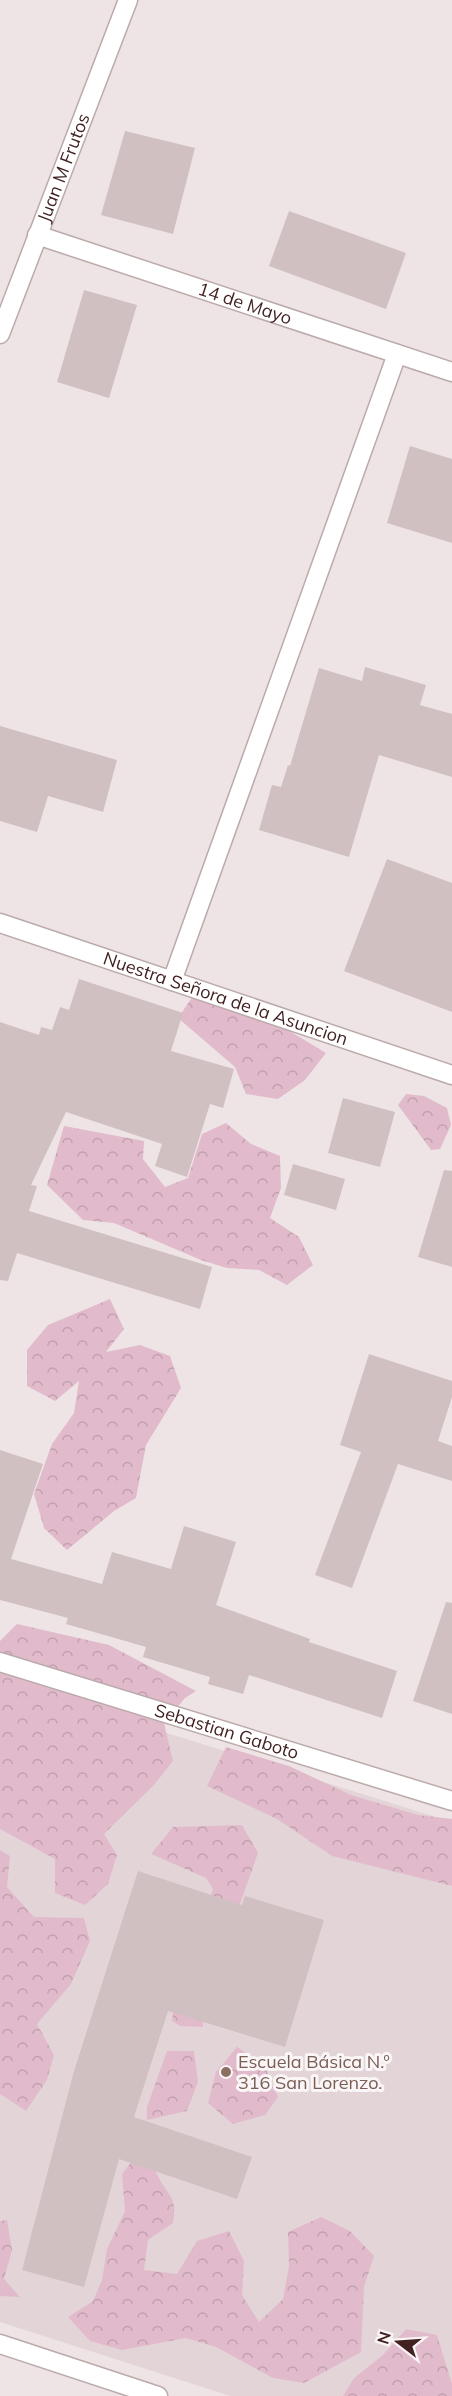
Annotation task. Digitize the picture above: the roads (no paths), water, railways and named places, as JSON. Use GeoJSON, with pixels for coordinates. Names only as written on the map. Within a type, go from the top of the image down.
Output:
{"type":"FeatureCollection","features":[{"type":"Feature","properties":{"kind":"street","name":"Juan M Frutos"},"geometry":{"type":"LineString","coordinates":[[0,334],[128,0]]}},
{"type":"Feature","properties":{"kind":"street","name":"14 de Mayo"},"geometry":{"type":"LineString","coordinates":[[37,236],[452,372]]}},
{"type":"Feature","properties":{"kind":"street"},"geometry":{"type":"LineString","coordinates":[[172,981],[397,354]]}},
{"type":"Feature","properties":{"kind":"street","name":"Nuestra Señora de la Asuncion"},"geometry":{"type":"LineString","coordinates":[[0,924],[452,1075]]}},
{"type":"Feature","properties":{"kind":"street","name":"Sebastian Gaboto"},"geometry":{"type":"LineString","coordinates":[[0,1662],[452,1801]]}},
{"type":"Feature","properties":{"kind":"street"},"geometry":{"type":"LineString","coordinates":[[0,2344],[158,2396]]}},
{"type":"Feature","properties":{"kind":"place","name":"Escuela Básica N.º 316 San Lorenzo."},"geometry":{"type":"Point","coordinates":[226,2072]}}]}
